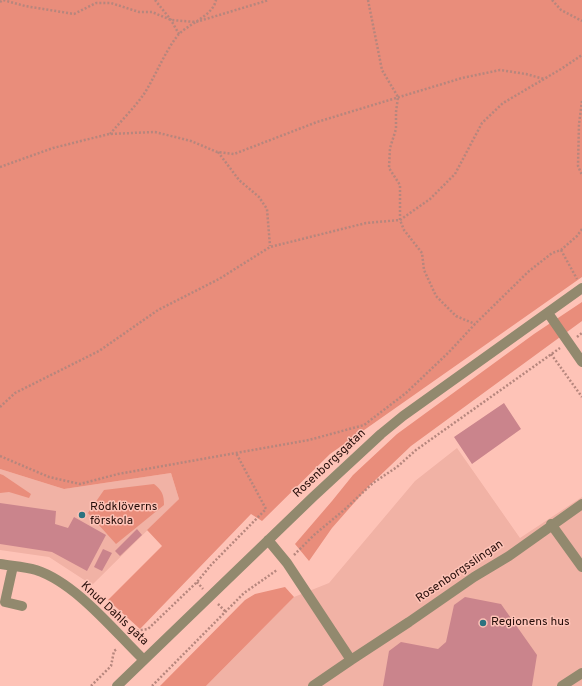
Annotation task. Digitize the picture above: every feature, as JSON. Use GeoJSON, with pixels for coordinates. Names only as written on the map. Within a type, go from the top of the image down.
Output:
{"type":"FeatureCollection","features":[{"type":"Feature","properties":{"kind":"street","name":"Rosenborgsgatan"},"geometry":{"type":"LineString","coordinates":[[117,686],[268,540],[381,434],[403,416],[548,313],[580,284]]}},
{"type":"Feature","properties":{"kind":"street"},"geometry":{"type":"LineString","coordinates":[[548,313],[582,362]]}},
{"type":"Feature","properties":{"kind":"street","name":"Rosenborgsslingan"},"geometry":{"type":"LineString","coordinates":[[313,686],[509,556],[551,524],[582,504]]}},
{"type":"Feature","properties":{"kind":"street"},"geometry":{"type":"LineString","coordinates":[[551,524],[582,567]]}},
{"type":"Feature","properties":{"kind":"street"},"geometry":{"type":"LineString","coordinates":[[268,540],[287,563],[351,660]]}},
{"type":"Feature","properties":{"kind":"street","name":"Knud Dahls gata"},"geometry":{"type":"LineString","coordinates":[[0,564],[37,571],[57,580],[84,600],[144,660]]}},
{"type":"Feature","properties":{"kind":"street"},"geometry":{"type":"LineString","coordinates":[[13,566],[3,602],[22,606]]}},
{"type":"Feature","properties":{"kind":"street"},"geometry":{"type":"LineString","coordinates":[[562,686],[582,673]]}},
{"type":"Feature","properties":{"kind":"path"},"geometry":{"type":"LineString","coordinates":[[0,2],[4,0],[25,6],[74,14],[96,3],[111,4],[139,12],[152,12],[171,20],[196,22],[269,0]]}},
{"type":"Feature","properties":{"kind":"path"},"geometry":{"type":"LineString","coordinates":[[155,0],[171,20],[179,34]]}},
{"type":"Feature","properties":{"kind":"path"},"geometry":{"type":"LineString","coordinates":[[109,134],[143,95],[156,74],[169,48],[179,34],[206,15],[216,0]]}},
{"type":"Feature","properties":{"kind":"path"},"geometry":{"type":"LineString","coordinates":[[368,0],[382,70],[398,97],[396,129],[390,148],[389,168],[400,186],[400,220],[404,230],[422,252],[424,270],[436,296],[456,316],[475,324]]}},
{"type":"Feature","properties":{"kind":"path"},"geometry":{"type":"LineString","coordinates":[[552,0],[561,10],[582,21]]}},
{"type":"Feature","properties":{"kind":"path"},"geometry":{"type":"LineString","coordinates":[[0,407],[16,393],[99,352],[158,310],[219,279],[270,247],[366,223],[400,220],[430,200],[455,174],[482,123],[503,103],[582,55]]}},
{"type":"Feature","properties":{"kind":"path"},"geometry":{"type":"LineString","coordinates":[[0,167],[53,148],[109,134],[155,132],[191,141],[218,152],[234,154],[317,122],[462,78],[500,70],[526,74],[544,79]]}},
{"type":"Feature","properties":{"kind":"path"},"geometry":{"type":"LineString","coordinates":[[582,101],[579,124],[578,166],[582,175]]}},
{"type":"Feature","properties":{"kind":"path"},"geometry":{"type":"LineString","coordinates":[[218,152],[239,180],[259,197],[267,209],[270,247]]}},
{"type":"Feature","properties":{"kind":"path"},"geometry":{"type":"LineString","coordinates":[[0,456],[49,477],[80,484],[118,474],[309,440],[364,425],[406,393],[528,272],[552,253],[561,250],[577,236],[582,229]]}},
{"type":"Feature","properties":{"kind":"path"},"geometry":{"type":"LineString","coordinates":[[561,250],[580,284]]}},
{"type":"Feature","properties":{"kind":"path"},"geometry":{"type":"LineString","coordinates":[[152,686],[244,593],[287,563],[314,535],[344,510],[372,483],[397,467],[416,450],[582,333]]}},
{"type":"Feature","properties":{"kind":"path"},"geometry":{"type":"LineString","coordinates":[[551,354],[582,397]]}},
{"type":"Feature","properties":{"kind":"path"},"geometry":{"type":"LineString","coordinates":[[91,686],[111,666],[114,651],[135,631],[148,629],[197,582],[211,565],[266,510],[236,453]]}},
{"type":"Feature","properties":{"kind":"shaded area"},"geometry":{"type":"Polygon","coordinates":[[[0,0],[582,0],[582,277],[330,454],[262,521],[251,514],[140,629],[108,600],[162,546],[147,530],[179,499],[171,473],[64,489],[0,469],[0,0]]]}},
{"type":"Feature","properties":{"kind":"shaded area"},"geometry":{"type":"Polygon","coordinates":[[[582,302],[582,321],[411,446],[369,486],[332,528],[309,561],[295,544],[353,475],[397,434],[534,334],[582,302]]]}},
{"type":"Feature","properties":{"kind":"shaded area"},"geometry":{"type":"Polygon","coordinates":[[[457,448],[520,538],[582,497],[582,686],[206,686],[294,597],[329,583],[415,481],[457,448]]]}},
{"type":"Feature","properties":{"kind":"shaded area","name":"Rödklöverns förskola"},"geometry":{"type":"Polygon","coordinates":[[[0,469],[64,489],[171,473],[179,499],[92,585],[49,557],[0,550],[0,469]]]}},
{"type":"Feature","properties":{"kind":"shaded area"},"geometry":{"type":"Polygon","coordinates":[[[0,474],[31,494],[29,498],[9,492],[0,493],[0,474]]]}},
{"type":"Feature","properties":{"kind":"shaded area"},"geometry":{"type":"Polygon","coordinates":[[[154,484],[162,493],[164,505],[116,544],[88,513],[104,490],[154,484]]]}},
{"type":"Feature","properties":{"kind":"shaded area"},"geometry":{"type":"Polygon","coordinates":[[[285,587],[294,597],[206,686],[160,686],[245,600],[255,594],[285,587]]]}},
{"type":"Feature","properties":{"kind":"building"},"geometry":{"type":"Polygon","coordinates":[[[504,403],[521,429],[472,464],[454,437],[504,403]]]}},
{"type":"Feature","properties":{"kind":"building"},"geometry":{"type":"Polygon","coordinates":[[[0,503],[56,511],[55,524],[68,528],[74,517],[106,535],[87,571],[52,552],[0,544],[0,503]]]}},
{"type":"Feature","properties":{"kind":"building"},"geometry":{"type":"Polygon","coordinates":[[[137,529],[142,535],[120,556],[115,551],[137,529]]]}},
{"type":"Feature","properties":{"kind":"building"},"geometry":{"type":"Polygon","coordinates":[[[103,549],[112,553],[102,571],[94,567],[103,549]]]}},
{"type":"Feature","properties":{"kind":"building","name":"Regionens hus"},"geometry":{"type":"Polygon","coordinates":[[[465,597],[501,604],[537,655],[532,686],[383,686],[389,651],[401,642],[438,649],[446,642],[454,605],[465,597]]]}},
{"type":"Feature","properties":{"kind":"place","name":"Rödklöverns förskola"},"geometry":{"type":"Point","coordinates":[82,515]}},
{"type":"Feature","properties":{"kind":"place","name":"Regionens hus"},"geometry":{"type":"Point","coordinates":[483,623]}}]}
